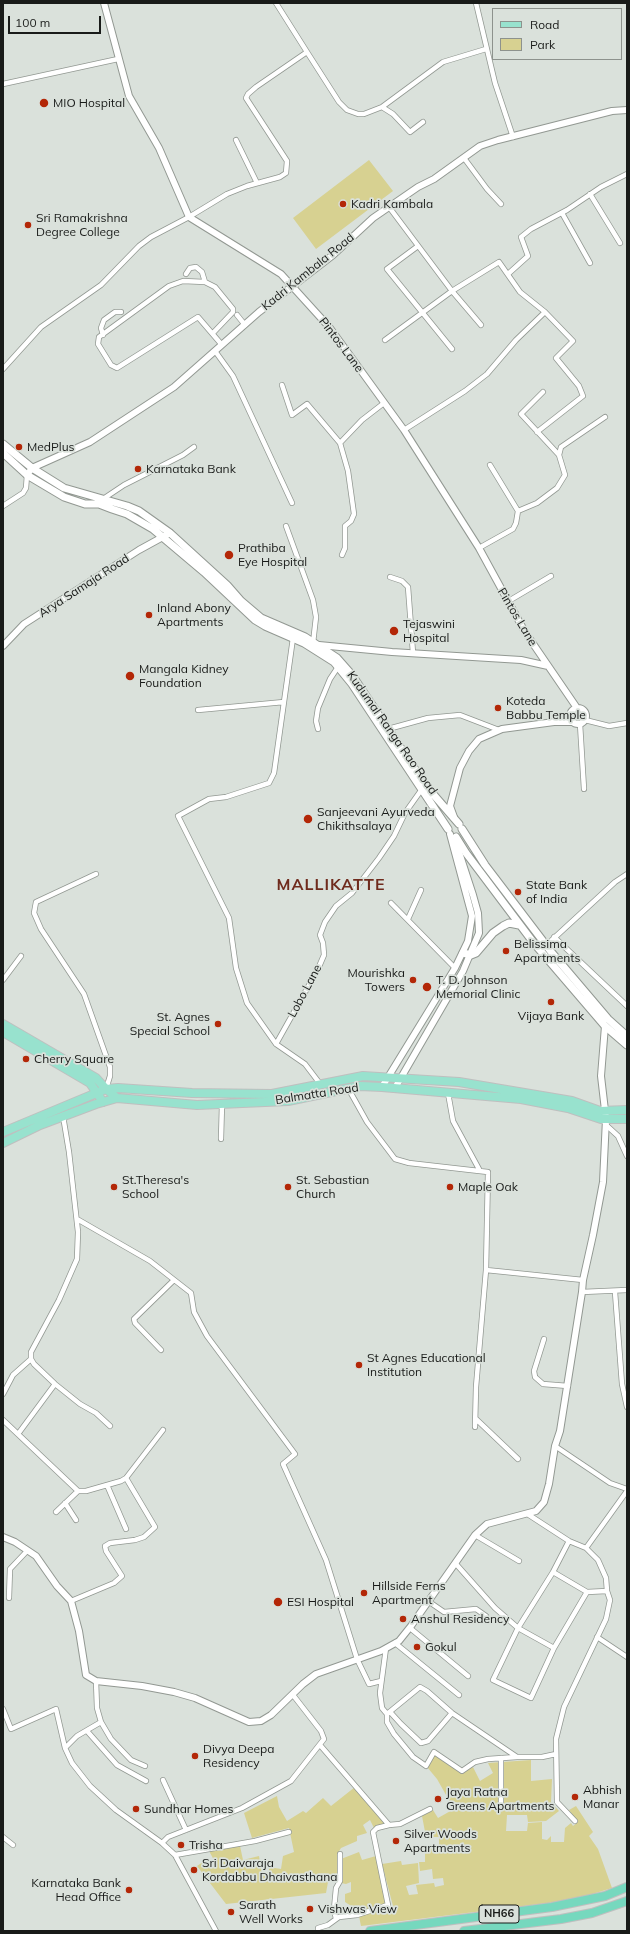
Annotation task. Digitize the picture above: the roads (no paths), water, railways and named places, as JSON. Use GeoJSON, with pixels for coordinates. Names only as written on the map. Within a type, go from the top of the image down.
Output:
{"type":"FeatureCollection","features":[{"type":"Feature","properties":{"kind":"highway","name":"NH66"},"geometry":{"type":"LineString","coordinates":[[370,1931],[552,1907],[605,1896],[627,1887]]}},
{"type":"Feature","properties":{"kind":"highway","name":"NH66"},"geometry":{"type":"LineString","coordinates":[[464,1931],[561,1919],[592,1913],[627,1901]]}},
{"type":"Feature","properties":{"kind":"main road","name":"Kudumal Ranga Rao Road"},"geometry":{"type":"LineString","coordinates":[[3,444],[32,468],[64,488],[139,511],[227,585],[241,601],[261,618],[337,658],[352,675],[426,786],[458,824],[543,948],[608,1019],[627,1036]]}},
{"type":"Feature","properties":{"kind":"main road"},"geometry":{"type":"LineString","coordinates":[[3,452],[27,475],[64,497],[85,504],[99,504],[127,514],[167,535],[255,620],[265,626],[314,646],[338,667],[352,684],[452,834],[519,925],[543,948],[605,1026],[627,1045]]}},
{"type":"Feature","properties":{"kind":"main road"},"geometry":{"type":"LineString","coordinates":[[453,824],[458,824],[460,835],[452,834],[453,824]]}},
{"type":"Feature","properties":{"kind":"main road"},"geometry":{"type":"LineString","coordinates":[[463,953],[471,955],[498,929],[509,923],[519,925]]}},
{"type":"Feature","properties":{"kind":"main road"},"geometry":{"type":"LineString","coordinates":[[3,1024],[96,1078],[117,1098]]}},
{"type":"Feature","properties":{"kind":"main road"},"geometry":{"type":"LineString","coordinates":[[3,1032],[90,1083],[98,1092],[103,1102]]}},
{"type":"Feature","properties":{"kind":"main road"},"geometry":{"type":"LineString","coordinates":[[3,1132],[106,1089],[118,1088],[192,1093],[272,1094],[364,1076],[459,1082],[572,1101],[606,1118],[627,1110]]}},
{"type":"Feature","properties":{"kind":"main road","name":"Balmatta Road"},"geometry":{"type":"LineString","coordinates":[[117,1098],[197,1105],[288,1101],[360,1086],[521,1099],[568,1108],[601,1119],[627,1119]]}},
{"type":"Feature","properties":{"kind":"main road"},"geometry":{"type":"LineString","coordinates":[[3,1143],[40,1125],[117,1098]]}},
{"type":"Feature","properties":{"kind":"street"},"geometry":{"type":"LineString","coordinates":[[104,3],[129,96],[159,148],[189,217]]}},
{"type":"Feature","properties":{"kind":"street"},"geometry":{"type":"LineString","coordinates":[[276,3],[334,96],[347,110],[358,114],[364,114],[382,107],[443,62],[486,49]]}},
{"type":"Feature","properties":{"kind":"street"},"geometry":{"type":"LineString","coordinates":[[476,3],[495,83],[513,136]]}},
{"type":"Feature","properties":{"kind":"street"},"geometry":{"type":"LineString","coordinates":[[3,369],[41,327],[100,285],[139,246],[151,237],[189,217],[227,194],[257,183],[280,177],[286,173],[288,161],[248,102],[248,94],[307,52]]}},
{"type":"Feature","properties":{"kind":"street"},"geometry":{"type":"LineString","coordinates":[[3,84],[118,59]]}},
{"type":"Feature","properties":{"kind":"street"},"geometry":{"type":"LineString","coordinates":[[382,107],[393,114],[410,132],[423,122]]}},
{"type":"Feature","properties":{"kind":"street","name":"Kadri Kambala Road"},"geometry":{"type":"LineString","coordinates":[[32,468],[90,442],[174,388],[222,344],[292,286],[333,255],[373,218],[418,187],[434,179],[480,146],[513,136],[612,111],[627,110]]}},
{"type":"Feature","properties":{"kind":"street"},"geometry":{"type":"LineString","coordinates":[[236,140],[257,183]]}},
{"type":"Feature","properties":{"kind":"street"},"geometry":{"type":"LineString","coordinates":[[464,158],[487,189],[501,204]]}},
{"type":"Feature","properties":{"kind":"street"},"geometry":{"type":"LineString","coordinates":[[508,274],[528,256],[521,237],[531,229],[562,213],[590,194],[627,174]]}},
{"type":"Feature","properties":{"kind":"street"},"geometry":{"type":"LineString","coordinates":[[590,194],[620,242]]}},
{"type":"Feature","properties":{"kind":"street"},"geometry":{"type":"LineString","coordinates":[[389,207],[452,291],[481,325]]}},
{"type":"Feature","properties":{"kind":"street"},"geometry":{"type":"LineString","coordinates":[[562,213],[590,262]]}},
{"type":"Feature","properties":{"kind":"street","name":"Pintos Lane"},"geometry":{"type":"LineString","coordinates":[[189,217],[281,274],[330,328],[404,430],[479,548],[507,602],[548,666],[577,708],[582,709],[585,712],[579,722]]}},
{"type":"Feature","properties":{"kind":"street"},"geometry":{"type":"LineString","coordinates":[[418,246],[387,270],[452,349]]}},
{"type":"Feature","properties":{"kind":"street"},"geometry":{"type":"LineString","coordinates":[[385,340],[452,291],[499,262],[520,292],[545,312],[573,341],[556,358],[579,386],[583,396],[537,432]]}},
{"type":"Feature","properties":{"kind":"street"},"geometry":{"type":"LineString","coordinates":[[186,274],[190,268],[196,267],[202,272],[205,282]]}},
{"type":"Feature","properties":{"kind":"street"},"geometry":{"type":"LineString","coordinates":[[213,333],[233,312],[233,309],[216,287],[205,282],[182,281],[169,286],[100,337],[98,344],[111,365],[117,368],[195,317],[200,318],[222,344]]}},
{"type":"Feature","properties":{"kind":"street"},"geometry":{"type":"LineString","coordinates":[[103,335],[101,328],[104,320],[115,312],[121,312]]}},
{"type":"Feature","properties":{"kind":"street"},"geometry":{"type":"LineString","coordinates":[[404,430],[464,391],[487,374],[516,340],[545,312]]}},
{"type":"Feature","properties":{"kind":"street"},"geometry":{"type":"LineString","coordinates":[[237,315],[245,325]]}},
{"type":"Feature","properties":{"kind":"street"},"geometry":{"type":"LineString","coordinates":[[215,351],[233,376],[292,503]]}},
{"type":"Feature","properties":{"kind":"street"},"geometry":{"type":"LineString","coordinates":[[282,385],[292,414],[308,404],[340,443],[348,471],[354,514],[351,521],[344,526],[345,548],[342,555]]}},
{"type":"Feature","properties":{"kind":"street"},"geometry":{"type":"LineString","coordinates":[[518,511],[537,503],[557,488],[565,475],[559,455],[521,414],[543,392]]}},
{"type":"Feature","properties":{"kind":"street"},"geometry":{"type":"LineString","coordinates":[[340,443],[362,420],[384,403]]}},
{"type":"Feature","properties":{"kind":"street"},"geometry":{"type":"LineString","coordinates":[[559,455],[561,447],[605,417]]}},
{"type":"Feature","properties":{"kind":"street"},"geometry":{"type":"LineString","coordinates":[[102,499],[124,485],[183,455],[194,447]]}},
{"type":"Feature","properties":{"kind":"street"},"geometry":{"type":"LineString","coordinates":[[479,548],[514,529],[518,511],[490,465]]}},
{"type":"Feature","properties":{"kind":"street"},"geometry":{"type":"LineString","coordinates":[[3,506],[23,493],[26,488],[27,475],[32,468]]}},
{"type":"Feature","properties":{"kind":"street"},"geometry":{"type":"LineString","coordinates":[[286,526],[313,600],[316,616],[314,646],[521,660],[548,666]]}},
{"type":"Feature","properties":{"kind":"street","name":"Arya Samaja Road"},"geometry":{"type":"LineString","coordinates":[[3,646],[24,624],[139,550],[167,535]]}},
{"type":"Feature","properties":{"kind":"street"},"geometry":{"type":"LineString","coordinates":[[507,602],[551,576]]}},
{"type":"Feature","properties":{"kind":"street"},"geometry":{"type":"LineString","coordinates":[[390,577],[402,581],[408,587],[413,653]]}},
{"type":"Feature","properties":{"kind":"street"},"geometry":{"type":"LineString","coordinates":[[293,638],[274,773],[269,783],[226,797],[209,799],[178,816],[229,918],[236,968],[247,1004],[276,1044],[305,1064],[321,1085]]}},
{"type":"Feature","properties":{"kind":"street"},"geometry":{"type":"LineString","coordinates":[[318,729],[316,721],[318,708],[330,679],[338,667]]}},
{"type":"Feature","properties":{"kind":"street"},"geometry":{"type":"LineString","coordinates":[[198,710],[284,702]]}},
{"type":"Feature","properties":{"kind":"street"},"geometry":{"type":"LineString","coordinates":[[577,708],[573,710],[570,715],[579,722],[584,789]]}},
{"type":"Feature","properties":{"kind":"street"},"geometry":{"type":"LineString","coordinates":[[388,729],[428,718],[460,715],[499,730]]}},
{"type":"Feature","properties":{"kind":"street"},"geometry":{"type":"LineString","coordinates":[[458,824],[450,806],[460,768],[469,751],[479,739],[499,730],[554,722],[579,722],[609,726],[627,723]]}},
{"type":"Feature","properties":{"kind":"street","name":"Lobo Lane"},"geometry":{"type":"LineString","coordinates":[[276,1044],[318,969],[324,955],[323,943],[320,935],[325,922],[336,906],[352,893],[379,858],[394,836],[405,813],[422,789]]}},
{"type":"Feature","properties":{"kind":"street"},"geometry":{"type":"LineString","coordinates":[[382,1087],[455,968],[468,942],[472,916],[452,834]]}},
{"type":"Feature","properties":{"kind":"street"},"geometry":{"type":"LineString","coordinates":[[395,1088],[471,955],[479,933],[478,913],[452,834]]}},
{"type":"Feature","properties":{"kind":"street"},"geometry":{"type":"LineString","coordinates":[[96,874],[36,902],[34,913],[41,929],[84,994],[110,1067],[110,1076],[106,1089]]}},
{"type":"Feature","properties":{"kind":"street"},"geometry":{"type":"LineString","coordinates":[[543,948],[594,903],[615,882],[627,874]]}},
{"type":"Feature","properties":{"kind":"street"},"geometry":{"type":"LineString","coordinates":[[408,920],[421,890]]}},
{"type":"Feature","properties":{"kind":"street"},"geometry":{"type":"LineString","coordinates":[[391,903],[455,968]]}},
{"type":"Feature","properties":{"kind":"street"},"geometry":{"type":"LineString","coordinates":[[554,937],[627,1006]]}},
{"type":"Feature","properties":{"kind":"street"},"geometry":{"type":"LineString","coordinates":[[3,980],[21,956]]}},
{"type":"Feature","properties":{"kind":"street"},"geometry":{"type":"LineString","coordinates":[[3,1537],[15,1542],[36,1556],[56,1586],[71,1601],[79,1631],[86,1675],[96,1681],[142,1686],[174,1692],[196,1698],[249,1722],[261,1721],[271,1715],[303,1684],[316,1674],[357,1660],[395,1643],[410,1628],[456,1564],[474,1535],[487,1524],[507,1518],[529,1515],[536,1512],[544,1502],[549,1484],[555,1446],[560,1432],[582,1292],[582,1280],[593,1236],[603,1182],[606,1118],[601,1076],[605,1026]]}},
{"type":"Feature","properties":{"kind":"street"},"geometry":{"type":"LineString","coordinates":[[348,1088],[367,1122],[395,1158],[409,1163],[488,1172],[486,1270],[476,1387],[475,1427]]}},
{"type":"Feature","properties":{"kind":"street"},"geometry":{"type":"LineString","coordinates":[[448,1093],[453,1121],[480,1171]]}},
{"type":"Feature","properties":{"kind":"street"},"geometry":{"type":"LineString","coordinates":[[221,1139],[222,1104]]}},
{"type":"Feature","properties":{"kind":"street"},"geometry":{"type":"LineString","coordinates":[[63,1116],[77,1219],[77,1259],[59,1300],[32,1352],[31,1359],[34,1364],[55,1384],[80,1404],[96,1413],[110,1426]]}},
{"type":"Feature","properties":{"kind":"street"},"geometry":{"type":"LineString","coordinates":[[606,1118],[618,1136],[627,1156]]}},
{"type":"Feature","properties":{"kind":"street"},"geometry":{"type":"LineString","coordinates":[[77,1219],[150,1261],[191,1293],[194,1312],[207,1336],[295,1454],[283,1464],[326,1560],[357,1660],[369,1684],[381,1681]]}},
{"type":"Feature","properties":{"kind":"street"},"geometry":{"type":"LineString","coordinates":[[486,1270],[582,1280]]}},
{"type":"Feature","properties":{"kind":"street"},"geometry":{"type":"LineString","coordinates":[[161,1350],[135,1323],[134,1319],[174,1280]]}},
{"type":"Feature","properties":{"kind":"street"},"geometry":{"type":"LineString","coordinates":[[582,1292],[615,1292],[627,1290]]}},
{"type":"Feature","properties":{"kind":"street"},"geometry":{"type":"LineString","coordinates":[[615,1292],[622,1384],[627,1407]]}},
{"type":"Feature","properties":{"kind":"street"},"geometry":{"type":"LineString","coordinates":[[544,1339],[534,1371],[535,1377],[543,1384],[568,1386]]}},
{"type":"Feature","properties":{"kind":"street"},"geometry":{"type":"LineString","coordinates":[[3,1394],[13,1375],[31,1359]]}},
{"type":"Feature","properties":{"kind":"street"},"geometry":{"type":"LineString","coordinates":[[18,1434],[55,1384]]}},
{"type":"Feature","properties":{"kind":"street"},"geometry":{"type":"LineString","coordinates":[[476,1419],[518,1459]]}},
{"type":"Feature","properties":{"kind":"street"},"geometry":{"type":"LineString","coordinates":[[3,1420],[78,1491]]}},
{"type":"Feature","properties":{"kind":"street"},"geometry":{"type":"LineString","coordinates":[[56,1512],[78,1491],[86,1491],[126,1478],[163,1430]]}},
{"type":"Feature","properties":{"kind":"street"},"geometry":{"type":"LineString","coordinates":[[555,1446],[610,1483],[627,1490],[586,1548]]}},
{"type":"Feature","properties":{"kind":"street"},"geometry":{"type":"LineString","coordinates":[[71,1601],[114,1583],[122,1576],[106,1551],[105,1546],[110,1543],[135,1540],[144,1537],[155,1527],[126,1478]]}},
{"type":"Feature","properties":{"kind":"street"},"geometry":{"type":"LineString","coordinates":[[107,1485],[126,1529]]}},
{"type":"Feature","properties":{"kind":"street"},"geometry":{"type":"LineString","coordinates":[[65,1503],[76,1520]]}},
{"type":"Feature","properties":{"kind":"street"},"geometry":{"type":"LineString","coordinates":[[529,1515],[569,1541],[586,1548],[598,1560],[606,1578],[607,1591],[610,1600],[606,1619],[564,1707],[556,1739],[557,1802],[575,1821]]}},
{"type":"Feature","properties":{"kind":"street"},"geometry":{"type":"LineString","coordinates":[[474,1535],[519,1561]]}},
{"type":"Feature","properties":{"kind":"street"},"geometry":{"type":"LineString","coordinates":[[569,1541],[553,1572],[518,1628],[493,1680],[530,1698],[554,1648],[587,1592]]}},
{"type":"Feature","properties":{"kind":"street"},"geometry":{"type":"LineString","coordinates":[[9,1598],[10,1569],[27,1551]]}},
{"type":"Feature","properties":{"kind":"street"},"geometry":{"type":"LineString","coordinates":[[456,1564],[495,1608],[518,1628],[554,1648]]}},
{"type":"Feature","properties":{"kind":"street"},"geometry":{"type":"LineString","coordinates":[[553,1572],[587,1592],[607,1591]]}},
{"type":"Feature","properties":{"kind":"street"},"geometry":{"type":"LineString","coordinates":[[428,1601],[444,1612],[476,1609],[486,1616]]}},
{"type":"Feature","properties":{"kind":"street"},"geometry":{"type":"LineString","coordinates":[[410,1628],[468,1676]]}},
{"type":"Feature","properties":{"kind":"street"},"geometry":{"type":"LineString","coordinates":[[597,1637],[627,1657]]}},
{"type":"Feature","properties":{"kind":"street"},"geometry":{"type":"LineString","coordinates":[[395,1643],[459,1695]]}},
{"type":"Feature","properties":{"kind":"street"},"geometry":{"type":"LineString","coordinates":[[386,1648],[381,1681],[382,1708],[421,1743],[428,1741],[452,1713]]}},
{"type":"Feature","properties":{"kind":"street"},"geometry":{"type":"LineString","coordinates":[[96,1681],[97,1708],[101,1722],[111,1739],[131,1760],[145,1766]]}},
{"type":"Feature","properties":{"kind":"street"},"geometry":{"type":"LineString","coordinates":[[517,1757],[452,1713],[427,1691],[420,1688],[389,1713],[387,1722],[394,1734],[413,1757],[426,1766],[434,1752],[462,1771],[475,1762],[501,1758],[542,1757],[556,1754]]}},
{"type":"Feature","properties":{"kind":"street"},"geometry":{"type":"LineString","coordinates":[[162,1843],[168,1837],[242,1808],[291,1781],[324,1739],[321,1731],[292,1695]]}},
{"type":"Feature","properties":{"kind":"street"},"geometry":{"type":"LineString","coordinates":[[3,1709],[11,1728],[56,1709],[65,1748],[72,1763],[90,1786],[128,1819],[162,1843],[175,1855],[216,1931]]}},
{"type":"Feature","properties":{"kind":"street"},"geometry":{"type":"LineString","coordinates":[[65,1748],[77,1736],[101,1722]]}},
{"type":"Feature","properties":{"kind":"street"},"geometry":{"type":"LineString","coordinates":[[86,1731],[117,1765],[146,1781]]}},
{"type":"Feature","properties":{"kind":"street"},"geometry":{"type":"LineString","coordinates":[[320,1745],[389,1825]]}},
{"type":"Feature","properties":{"kind":"street"},"geometry":{"type":"LineString","coordinates":[[501,1758],[501,1804]]}},
{"type":"Feature","properties":{"kind":"street"},"geometry":{"type":"LineString","coordinates":[[163,1780],[186,1830]]}},
{"type":"Feature","properties":{"kind":"street"},"geometry":{"type":"LineString","coordinates":[[318,1931],[318,1928],[328,1925],[339,1917],[357,1915],[387,1907],[388,1905],[373,1832],[377,1828],[400,1824],[430,1809]]}},
{"type":"Feature","properties":{"kind":"street"},"geometry":{"type":"LineString","coordinates":[[175,1855],[255,1841],[289,1832]]}},
{"type":"Feature","properties":{"kind":"street"},"geometry":{"type":"LineString","coordinates":[[3,1837],[13,1845]]}},
{"type":"Feature","properties":{"kind":"street"},"geometry":{"type":"LineString","coordinates":[[336,1919],[334,1909],[336,1888],[340,1881],[340,1854]]}},
{"type":"Feature","properties":{"kind":"place","name":"MIO Hospital"},"geometry":{"type":"Point","coordinates":[44,103]}},
{"type":"Feature","properties":{"kind":"place","name":"Kadri Kambala"},"geometry":{"type":"Point","coordinates":[343,204]}},
{"type":"Feature","properties":{"kind":"place","name":"Sri Ramakrishna Degree College"},"geometry":{"type":"Point","coordinates":[28,225]}},
{"type":"Feature","properties":{"kind":"place","name":"MedPlus"},"geometry":{"type":"Point","coordinates":[19,447]}},
{"type":"Feature","properties":{"kind":"place","name":"Karnataka Bank"},"geometry":{"type":"Point","coordinates":[138,469]}},
{"type":"Feature","properties":{"kind":"place","name":"Prathiba Eye Hospital"},"geometry":{"type":"Point","coordinates":[229,555]}},
{"type":"Feature","properties":{"kind":"place","name":"Inland Abony Apartments"},"geometry":{"type":"Point","coordinates":[149,615]}},
{"type":"Feature","properties":{"kind":"place","name":"Tejaswini Hospital"},"geometry":{"type":"Point","coordinates":[394,631]}},
{"type":"Feature","properties":{"kind":"place","name":"Mangala Kidney Foundation"},"geometry":{"type":"Point","coordinates":[130,676]}},
{"type":"Feature","properties":{"kind":"place","name":"Koteda Babbu Temple"},"geometry":{"type":"Point","coordinates":[498,708]}},
{"type":"Feature","properties":{"kind":"place","name":"Sanjeevani Ayurveda Chikithsalaya"},"geometry":{"type":"Point","coordinates":[308,819]}},
{"type":"Feature","properties":{"kind":"place","name":"State Bank of India"},"geometry":{"type":"Point","coordinates":[518,892]}},
{"type":"Feature","properties":{"kind":"place","name":"Belissima Apartments"},"geometry":{"type":"Point","coordinates":[506,951]}},
{"type":"Feature","properties":{"kind":"place","name":"Mourishka Towers"},"geometry":{"type":"Point","coordinates":[413,980]}},
{"type":"Feature","properties":{"kind":"place","name":"T. D. Johnson Memorial Clinic"},"geometry":{"type":"Point","coordinates":[427,987]}},
{"type":"Feature","properties":{"kind":"place","name":"Vijaya Bank"},"geometry":{"type":"Point","coordinates":[551,1002]}},
{"type":"Feature","properties":{"kind":"place","name":"St. Agnes Special School"},"geometry":{"type":"Point","coordinates":[218,1024]}},
{"type":"Feature","properties":{"kind":"place","name":"Cherry Square"},"geometry":{"type":"Point","coordinates":[26,1059]}},
{"type":"Feature","properties":{"kind":"place","name":"St.Theresa's School"},"geometry":{"type":"Point","coordinates":[114,1187]}},
{"type":"Feature","properties":{"kind":"place","name":"St. Sebastian Church"},"geometry":{"type":"Point","coordinates":[288,1187]}},
{"type":"Feature","properties":{"kind":"place","name":"Maple Oak"},"geometry":{"type":"Point","coordinates":[450,1187]}},
{"type":"Feature","properties":{"kind":"place","name":"St Agnes Educational Institution"},"geometry":{"type":"Point","coordinates":[359,1365]}},
{"type":"Feature","properties":{"kind":"place","name":"Hillside Ferns Apartment"},"geometry":{"type":"Point","coordinates":[364,1593]}},
{"type":"Feature","properties":{"kind":"place","name":"ESI Hospital"},"geometry":{"type":"Point","coordinates":[278,1602]}},
{"type":"Feature","properties":{"kind":"place","name":"Anshul Residency"},"geometry":{"type":"Point","coordinates":[403,1619]}},
{"type":"Feature","properties":{"kind":"place","name":"Gokul"},"geometry":{"type":"Point","coordinates":[417,1647]}},
{"type":"Feature","properties":{"kind":"place","name":"Divya Deepa Residency"},"geometry":{"type":"Point","coordinates":[195,1756]}},
{"type":"Feature","properties":{"kind":"place","name":"Abhish Manar"},"geometry":{"type":"Point","coordinates":[575,1797]}},
{"type":"Feature","properties":{"kind":"place","name":"Jaya Ratna Greens Apartments"},"geometry":{"type":"Point","coordinates":[438,1799]}},
{"type":"Feature","properties":{"kind":"place","name":"Sundhar Homes"},"geometry":{"type":"Point","coordinates":[136,1809]}},
{"type":"Feature","properties":{"kind":"place","name":"Silver Woods Apartments"},"geometry":{"type":"Point","coordinates":[396,1841]}},
{"type":"Feature","properties":{"kind":"place","name":"Trisha"},"geometry":{"type":"Point","coordinates":[181,1845]}},
{"type":"Feature","properties":{"kind":"place","name":"Sri Daivaraja Kordabbu Dhaivasthana"},"geometry":{"type":"Point","coordinates":[194,1870]}},
{"type":"Feature","properties":{"kind":"place","name":"Karnataka Bank Head Office"},"geometry":{"type":"Point","coordinates":[129,1890]}},
{"type":"Feature","properties":{"kind":"place","name":"Vishwas View"},"geometry":{"type":"Point","coordinates":[310,1909]}},
{"type":"Feature","properties":{"kind":"place","name":"Sarath Well Works"},"geometry":{"type":"Point","coordinates":[231,1912]}},
{"type":"Feature","properties":{"kind":"district","name":"MALLIKATTE"},"geometry":{"type":"Point","coordinates":[331,885]}}]}
